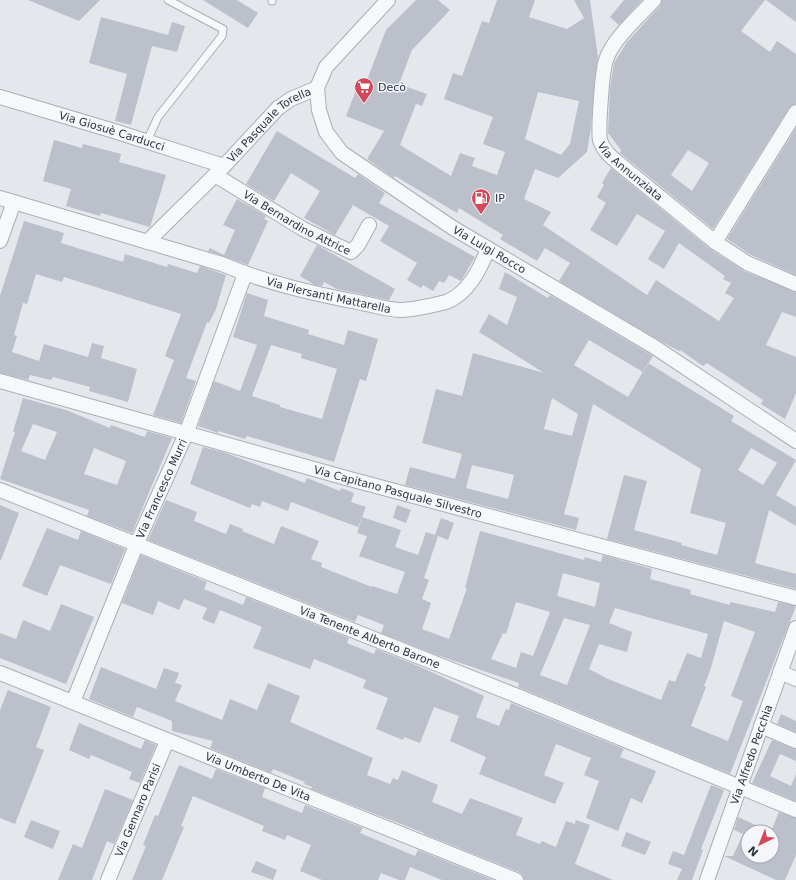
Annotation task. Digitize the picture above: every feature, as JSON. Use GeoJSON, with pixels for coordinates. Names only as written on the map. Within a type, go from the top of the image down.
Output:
{"type":"FeatureCollection","features":[{"type":"Feature","properties":{"kind":"street","name":"Via Luigi Rocco"},"geometry":{"type":"LineString","coordinates":[[388,0],[326,67],[317,88],[319,110],[326,132],[342,153],[453,228],[653,346],[796,441]]}},
{"type":"Feature","properties":{"kind":"street","name":"Via Annunziata"},"geometry":{"type":"LineString","coordinates":[[654,0],[618,39],[606,60],[602,85],[600,140],[606,151],[617,162],[715,242],[747,263],[796,284]]}},
{"type":"Feature","properties":{"kind":"street","name":"Via Pasquale Torella"},"geometry":{"type":"LineString","coordinates":[[220,170],[278,108],[291,99],[317,88]]}},
{"type":"Feature","properties":{"kind":"street","name":"Via Giosuè Carducci"},"geometry":{"type":"LineString","coordinates":[[0,96],[147,141],[220,170]]}},
{"type":"Feature","properties":{"kind":"street"},"geometry":{"type":"LineString","coordinates":[[715,242],[796,112]]}},
{"type":"Feature","properties":{"kind":"street"},"geometry":{"type":"LineString","coordinates":[[147,242],[220,170]]}},
{"type":"Feature","properties":{"kind":"street","name":"Via Bernardino Attrice"},"geometry":{"type":"LineString","coordinates":[[220,170],[303,230],[351,252],[358,245],[369,225]]}},
{"type":"Feature","properties":{"kind":"street","name":"Via Piersanti Mattarella"},"geometry":{"type":"LineString","coordinates":[[0,198],[222,264],[245,274],[335,298],[401,310],[446,301],[460,292],[472,280],[482,265],[488,249]]}},
{"type":"Feature","properties":{"kind":"street"},"geometry":{"type":"LineString","coordinates":[[0,241],[14,202]]}},
{"type":"Feature","properties":{"kind":"street","name":"Via Francesco Murri"},"geometry":{"type":"LineString","coordinates":[[72,702],[137,543],[186,434],[245,274]]}},
{"type":"Feature","properties":{"kind":"street","name":"Via Capitano Pasquale Silvestro"},"geometry":{"type":"LineString","coordinates":[[0,381],[186,434],[796,598]]}},
{"type":"Feature","properties":{"kind":"street","name":"Via Tenente Alberto Barone"},"geometry":{"type":"LineString","coordinates":[[0,490],[137,543],[796,810]]}},
{"type":"Feature","properties":{"kind":"street","name":"Via Alfredo Pecchia"},"geometry":{"type":"LineString","coordinates":[[710,879],[740,787],[796,628]]}},
{"type":"Feature","properties":{"kind":"street"},"geometry":{"type":"LineString","coordinates":[[780,672],[796,678]]}},
{"type":"Feature","properties":{"kind":"street","name":"Via Umberto De Vita"},"geometry":{"type":"LineString","coordinates":[[0,673],[167,741],[315,798],[516,880]]}},
{"type":"Feature","properties":{"kind":"street"},"geometry":{"type":"LineString","coordinates":[[761,726],[796,741]]}},
{"type":"Feature","properties":{"kind":"street","name":"Via Gennaro Parisi"},"geometry":{"type":"LineString","coordinates":[[108,880],[167,741]]}},
{"type":"Feature","properties":{"kind":"lane"},"geometry":{"type":"LineString","coordinates":[[147,141],[158,117],[222,36],[223,29],[168,0]]}},
{"type":"Feature","properties":{"kind":"building"},"geometry":{"type":"Polygon","coordinates":[[[28,0],[100,0],[79,21],[28,0]]]}},
{"type":"Feature","properties":{"kind":"building"},"geometry":{"type":"Polygon","coordinates":[[[203,0],[237,0],[258,13],[248,28],[203,0]]]}},
{"type":"Feature","properties":{"kind":"building"},"geometry":{"type":"Polygon","coordinates":[[[416,0],[438,0],[450,10],[412,50],[399,84],[427,94],[422,106],[416,104],[400,145],[451,176],[460,153],[475,158],[472,166],[497,175],[505,152],[483,144],[493,117],[444,99],[453,73],[462,76],[482,21],[489,23],[497,0],[535,0],[529,17],[567,29],[584,18],[574,0],[590,0],[598,57],[587,152],[558,178],[535,169],[524,199],[551,212],[543,225],[647,295],[656,280],[719,321],[734,298],[725,293],[731,283],[723,279],[725,276],[679,243],[664,269],[648,259],[665,231],[637,214],[617,246],[590,230],[606,203],[597,197],[604,185],[602,183],[611,168],[710,249],[744,271],[796,292],[796,317],[782,312],[766,345],[796,357],[796,393],[785,419],[761,404],[763,400],[707,363],[703,366],[680,350],[679,351],[662,342],[559,281],[570,263],[545,248],[537,261],[500,239],[503,235],[459,208],[457,213],[395,176],[394,178],[367,159],[384,131],[346,116],[358,85],[364,88],[386,30],[416,0]],[[538,92],[525,139],[561,155],[570,144],[579,101],[538,92]]]}},
{"type":"Feature","properties":{"kind":"building"},"geometry":{"type":"Polygon","coordinates":[[[624,0],[642,0],[619,25],[610,17],[624,0]]]}},
{"type":"Feature","properties":{"kind":"building"},"geometry":{"type":"Polygon","coordinates":[[[662,0],[765,0],[741,31],[770,52],[777,41],[796,54],[796,104],[789,108],[713,229],[620,153],[621,150],[608,133],[610,88],[614,63],[627,42],[660,6],[662,0]],[[688,150],[671,175],[692,191],[709,163],[688,150]]]}},
{"type":"Feature","properties":{"kind":"building"},"geometry":{"type":"Polygon","coordinates":[[[766,0],[796,0],[796,22],[766,0]]]}},
{"type":"Feature","properties":{"kind":"building"},"geometry":{"type":"Polygon","coordinates":[[[101,17],[168,35],[172,22],[185,26],[177,52],[152,46],[131,125],[115,121],[127,74],[89,63],[101,17]]]}},
{"type":"Feature","properties":{"kind":"building"},"geometry":{"type":"Polygon","coordinates":[[[796,128],[796,275],[751,255],[727,239],[796,128]]]}},
{"type":"Feature","properties":{"kind":"building"},"geometry":{"type":"Polygon","coordinates":[[[277,131],[355,178],[358,174],[385,193],[379,203],[475,257],[461,281],[449,275],[444,283],[439,281],[433,291],[423,285],[421,288],[407,280],[417,263],[380,241],[389,226],[353,205],[335,235],[304,218],[320,191],[291,173],[274,201],[246,184],[277,131]]]}},
{"type":"Feature","properties":{"kind":"building"},"geometry":{"type":"Polygon","coordinates":[[[54,140],[82,148],[83,144],[121,154],[119,162],[166,175],[150,227],[101,213],[100,216],[66,206],[71,189],[43,181],[54,140]]]}},
{"type":"Feature","properties":{"kind":"building"},"geometry":{"type":"Polygon","coordinates":[[[237,199],[266,216],[264,219],[268,221],[248,265],[208,251],[210,248],[224,255],[235,230],[223,225],[237,199]]]}},
{"type":"Feature","properties":{"kind":"building"},"geometry":{"type":"Polygon","coordinates":[[[24,221],[64,233],[61,243],[123,262],[125,254],[167,267],[168,264],[197,273],[200,266],[226,275],[216,309],[209,323],[207,322],[186,378],[196,381],[181,423],[153,415],[174,360],[165,356],[181,314],[64,277],[62,282],[36,274],[27,304],[23,303],[14,335],[17,336],[12,352],[39,361],[44,344],[88,357],[92,343],[104,346],[101,358],[137,369],[128,402],[89,391],[90,387],[53,377],[51,380],[30,375],[28,380],[0,373],[0,296],[24,221]]]}},
{"type":"Feature","properties":{"kind":"building"},"geometry":{"type":"Polygon","coordinates":[[[317,245],[395,289],[389,300],[337,289],[324,282],[322,286],[315,285],[300,276],[317,245]]]}},
{"type":"Feature","properties":{"kind":"building"},"geometry":{"type":"Polygon","coordinates":[[[505,272],[548,298],[550,295],[653,356],[648,363],[734,416],[731,421],[796,460],[776,495],[796,507],[796,526],[769,510],[755,563],[796,574],[796,589],[607,539],[624,475],[647,481],[634,530],[682,543],[681,545],[717,555],[726,523],[690,513],[701,469],[593,404],[564,514],[579,518],[576,530],[405,485],[410,467],[455,479],[462,454],[422,443],[436,389],[462,396],[473,353],[544,373],[479,332],[489,314],[507,325],[517,297],[499,289],[505,272]],[[589,340],[574,365],[628,397],[643,372],[589,340]],[[552,398],[544,429],[572,436],[578,414],[552,398]],[[751,448],[738,470],[763,485],[777,463],[751,448]],[[472,465],[466,488],[508,499],[514,475],[472,465]]]}},
{"type":"Feature","properties":{"kind":"building"},"geometry":{"type":"Polygon","coordinates":[[[247,293],[268,300],[264,316],[309,330],[308,334],[344,345],[348,330],[378,339],[366,381],[360,379],[334,462],[247,436],[245,439],[218,431],[218,433],[198,426],[214,381],[240,391],[257,345],[233,337],[247,293]],[[271,345],[252,396],[280,405],[280,407],[322,419],[337,369],[301,358],[302,354],[271,345]]]}},
{"type":"Feature","properties":{"kind":"building"},"geometry":{"type":"Polygon","coordinates":[[[23,398],[66,410],[110,428],[111,425],[145,437],[147,431],[172,438],[132,533],[87,516],[89,510],[0,479],[15,432],[13,432],[23,398]],[[33,424],[21,451],[45,460],[57,432],[33,424]],[[94,448],[84,474],[117,485],[126,461],[94,448]]]}},
{"type":"Feature","properties":{"kind":"building"},"geometry":{"type":"Polygon","coordinates":[[[203,447],[226,453],[305,483],[307,478],[340,491],[341,488],[354,493],[351,502],[366,507],[358,527],[291,502],[288,511],[262,501],[260,507],[252,504],[250,508],[190,484],[203,447]]]}},
{"type":"Feature","properties":{"kind":"building"},"geometry":{"type":"Polygon","coordinates":[[[166,500],[197,512],[194,521],[226,534],[230,524],[243,529],[242,531],[274,544],[281,526],[319,541],[311,559],[322,563],[321,567],[372,587],[397,594],[405,572],[359,556],[367,536],[357,533],[362,517],[401,530],[395,547],[418,555],[426,532],[435,535],[441,518],[454,523],[448,540],[438,536],[424,578],[429,580],[422,599],[431,603],[422,629],[449,639],[467,588],[465,588],[480,531],[584,560],[585,557],[601,562],[603,555],[652,569],[650,579],[691,590],[690,594],[730,605],[730,602],[775,612],[778,602],[796,606],[730,774],[518,687],[519,683],[437,655],[381,633],[384,625],[358,615],[355,622],[148,540],[166,500]],[[563,573],[557,596],[595,607],[600,583],[563,573]],[[516,602],[506,634],[503,633],[491,659],[516,668],[521,652],[533,656],[550,612],[516,602]],[[615,608],[609,623],[632,632],[627,652],[599,644],[589,669],[608,679],[661,700],[669,680],[675,682],[687,653],[701,658],[708,634],[615,608]],[[564,618],[540,675],[567,685],[590,625],[564,618]],[[724,621],[711,668],[704,686],[706,687],[691,726],[728,741],[743,701],[731,696],[755,632],[724,621]]]}},
{"type":"Feature","properties":{"kind":"building"},"geometry":{"type":"Polygon","coordinates":[[[0,505],[19,513],[1,560],[0,560],[0,505]]]}},
{"type":"Feature","properties":{"kind":"building"},"geometry":{"type":"Polygon","coordinates":[[[397,505],[411,510],[406,523],[393,518],[397,505]]]}},
{"type":"Feature","properties":{"kind":"building"},"geometry":{"type":"Polygon","coordinates":[[[47,528],[78,540],[81,531],[125,549],[111,584],[60,565],[47,596],[22,586],[47,528]]]}},
{"type":"Feature","properties":{"kind":"building"},"geometry":{"type":"Polygon","coordinates":[[[141,555],[207,582],[204,589],[243,605],[246,597],[349,638],[347,643],[374,654],[376,649],[416,665],[484,696],[476,717],[499,726],[506,709],[509,710],[511,703],[624,749],[620,757],[656,771],[651,784],[642,803],[631,798],[618,831],[586,818],[599,781],[584,775],[591,758],[556,744],[544,775],[564,783],[555,804],[479,774],[486,757],[450,741],[459,716],[434,707],[420,743],[404,737],[403,740],[376,729],[388,698],[363,688],[366,680],[314,659],[310,669],[253,648],[262,627],[220,610],[214,624],[202,619],[207,608],[184,599],[179,610],[158,601],[153,615],[122,603],[141,555]]]}},
{"type":"Feature","properties":{"kind":"building"},"geometry":{"type":"Polygon","coordinates":[[[61,604],[94,617],[66,684],[0,658],[0,633],[16,639],[23,620],[50,631],[61,604]]]}},
{"type":"Feature","properties":{"kind":"building"},"geometry":{"type":"Polygon","coordinates":[[[101,667],[156,689],[164,668],[179,673],[175,683],[182,685],[175,701],[222,720],[230,699],[257,710],[268,683],[300,696],[290,722],[373,758],[367,775],[390,784],[393,778],[398,780],[402,770],[438,785],[432,802],[462,814],[470,798],[523,818],[516,835],[540,844],[542,841],[556,847],[566,821],[575,824],[576,820],[590,825],[575,864],[613,880],[524,880],[523,875],[519,872],[311,789],[312,787],[304,784],[305,782],[273,769],[271,773],[210,748],[213,741],[172,731],[172,721],[137,707],[133,717],[89,699],[101,667]]]}},
{"type":"Feature","properties":{"kind":"building"},"geometry":{"type":"Polygon","coordinates":[[[8,690],[51,707],[36,747],[44,750],[15,824],[0,818],[0,710],[8,690]]]}},
{"type":"Feature","properties":{"kind":"building"},"geometry":{"type":"Polygon","coordinates":[[[781,714],[796,721],[796,732],[777,724],[781,714]]]}},
{"type":"Feature","properties":{"kind":"building"},"geometry":{"type":"Polygon","coordinates":[[[79,723],[141,749],[145,740],[156,745],[140,783],[129,779],[132,772],[91,755],[89,759],[69,750],[79,723]]]}},
{"type":"Feature","properties":{"kind":"building"},"geometry":{"type":"Polygon","coordinates":[[[772,740],[796,749],[796,761],[780,754],[770,776],[791,786],[796,774],[796,801],[752,783],[772,740]]]}},
{"type":"Feature","properties":{"kind":"building"},"geometry":{"type":"Polygon","coordinates":[[[179,765],[212,779],[216,769],[265,788],[262,797],[302,813],[305,805],[363,828],[360,833],[415,856],[418,850],[493,880],[442,880],[410,867],[405,880],[399,880],[381,873],[378,880],[322,880],[300,871],[311,845],[287,835],[285,840],[262,831],[264,826],[193,796],[181,826],[184,827],[162,880],[132,880],[146,846],[143,845],[155,815],[158,816],[179,765]]]}},
{"type":"Feature","properties":{"kind":"building"},"geometry":{"type":"Polygon","coordinates":[[[711,785],[724,790],[701,849],[703,850],[692,880],[677,880],[682,869],[668,864],[673,851],[684,855],[711,785]]]}},
{"type":"Feature","properties":{"kind":"building"},"geometry":{"type":"Polygon","coordinates":[[[105,789],[133,800],[114,844],[107,841],[92,880],[58,880],[73,844],[82,848],[105,789]]]}},
{"type":"Feature","properties":{"kind":"building"},"geometry":{"type":"Polygon","coordinates":[[[779,812],[796,818],[796,855],[785,880],[776,880],[741,864],[780,864],[780,824],[774,824],[779,812]]]}},
{"type":"Feature","properties":{"kind":"building"},"geometry":{"type":"Polygon","coordinates":[[[738,817],[753,824],[740,824],[740,833],[734,830],[738,817]]]}},
{"type":"Feature","properties":{"kind":"building"},"geometry":{"type":"Polygon","coordinates":[[[31,820],[60,831],[53,849],[24,837],[31,820]]]}},
{"type":"Feature","properties":{"kind":"building"},"geometry":{"type":"Polygon","coordinates":[[[626,832],[651,842],[645,855],[621,846],[626,832]]]}},
{"type":"Feature","properties":{"kind":"building"},"geometry":{"type":"Polygon","coordinates":[[[740,841],[740,863],[724,856],[733,856],[740,841]]]}},
{"type":"Feature","properties":{"kind":"building"},"geometry":{"type":"Polygon","coordinates":[[[256,861],[277,870],[273,880],[251,872],[256,861]]]}},
{"type":"Feature","properties":{"kind":"place","name":"Decò"},"geometry":{"type":"Point","coordinates":[364,104]}},
{"type":"Feature","properties":{"kind":"place","name":"IP"},"geometry":{"type":"Point","coordinates":[481,215]}}]}
